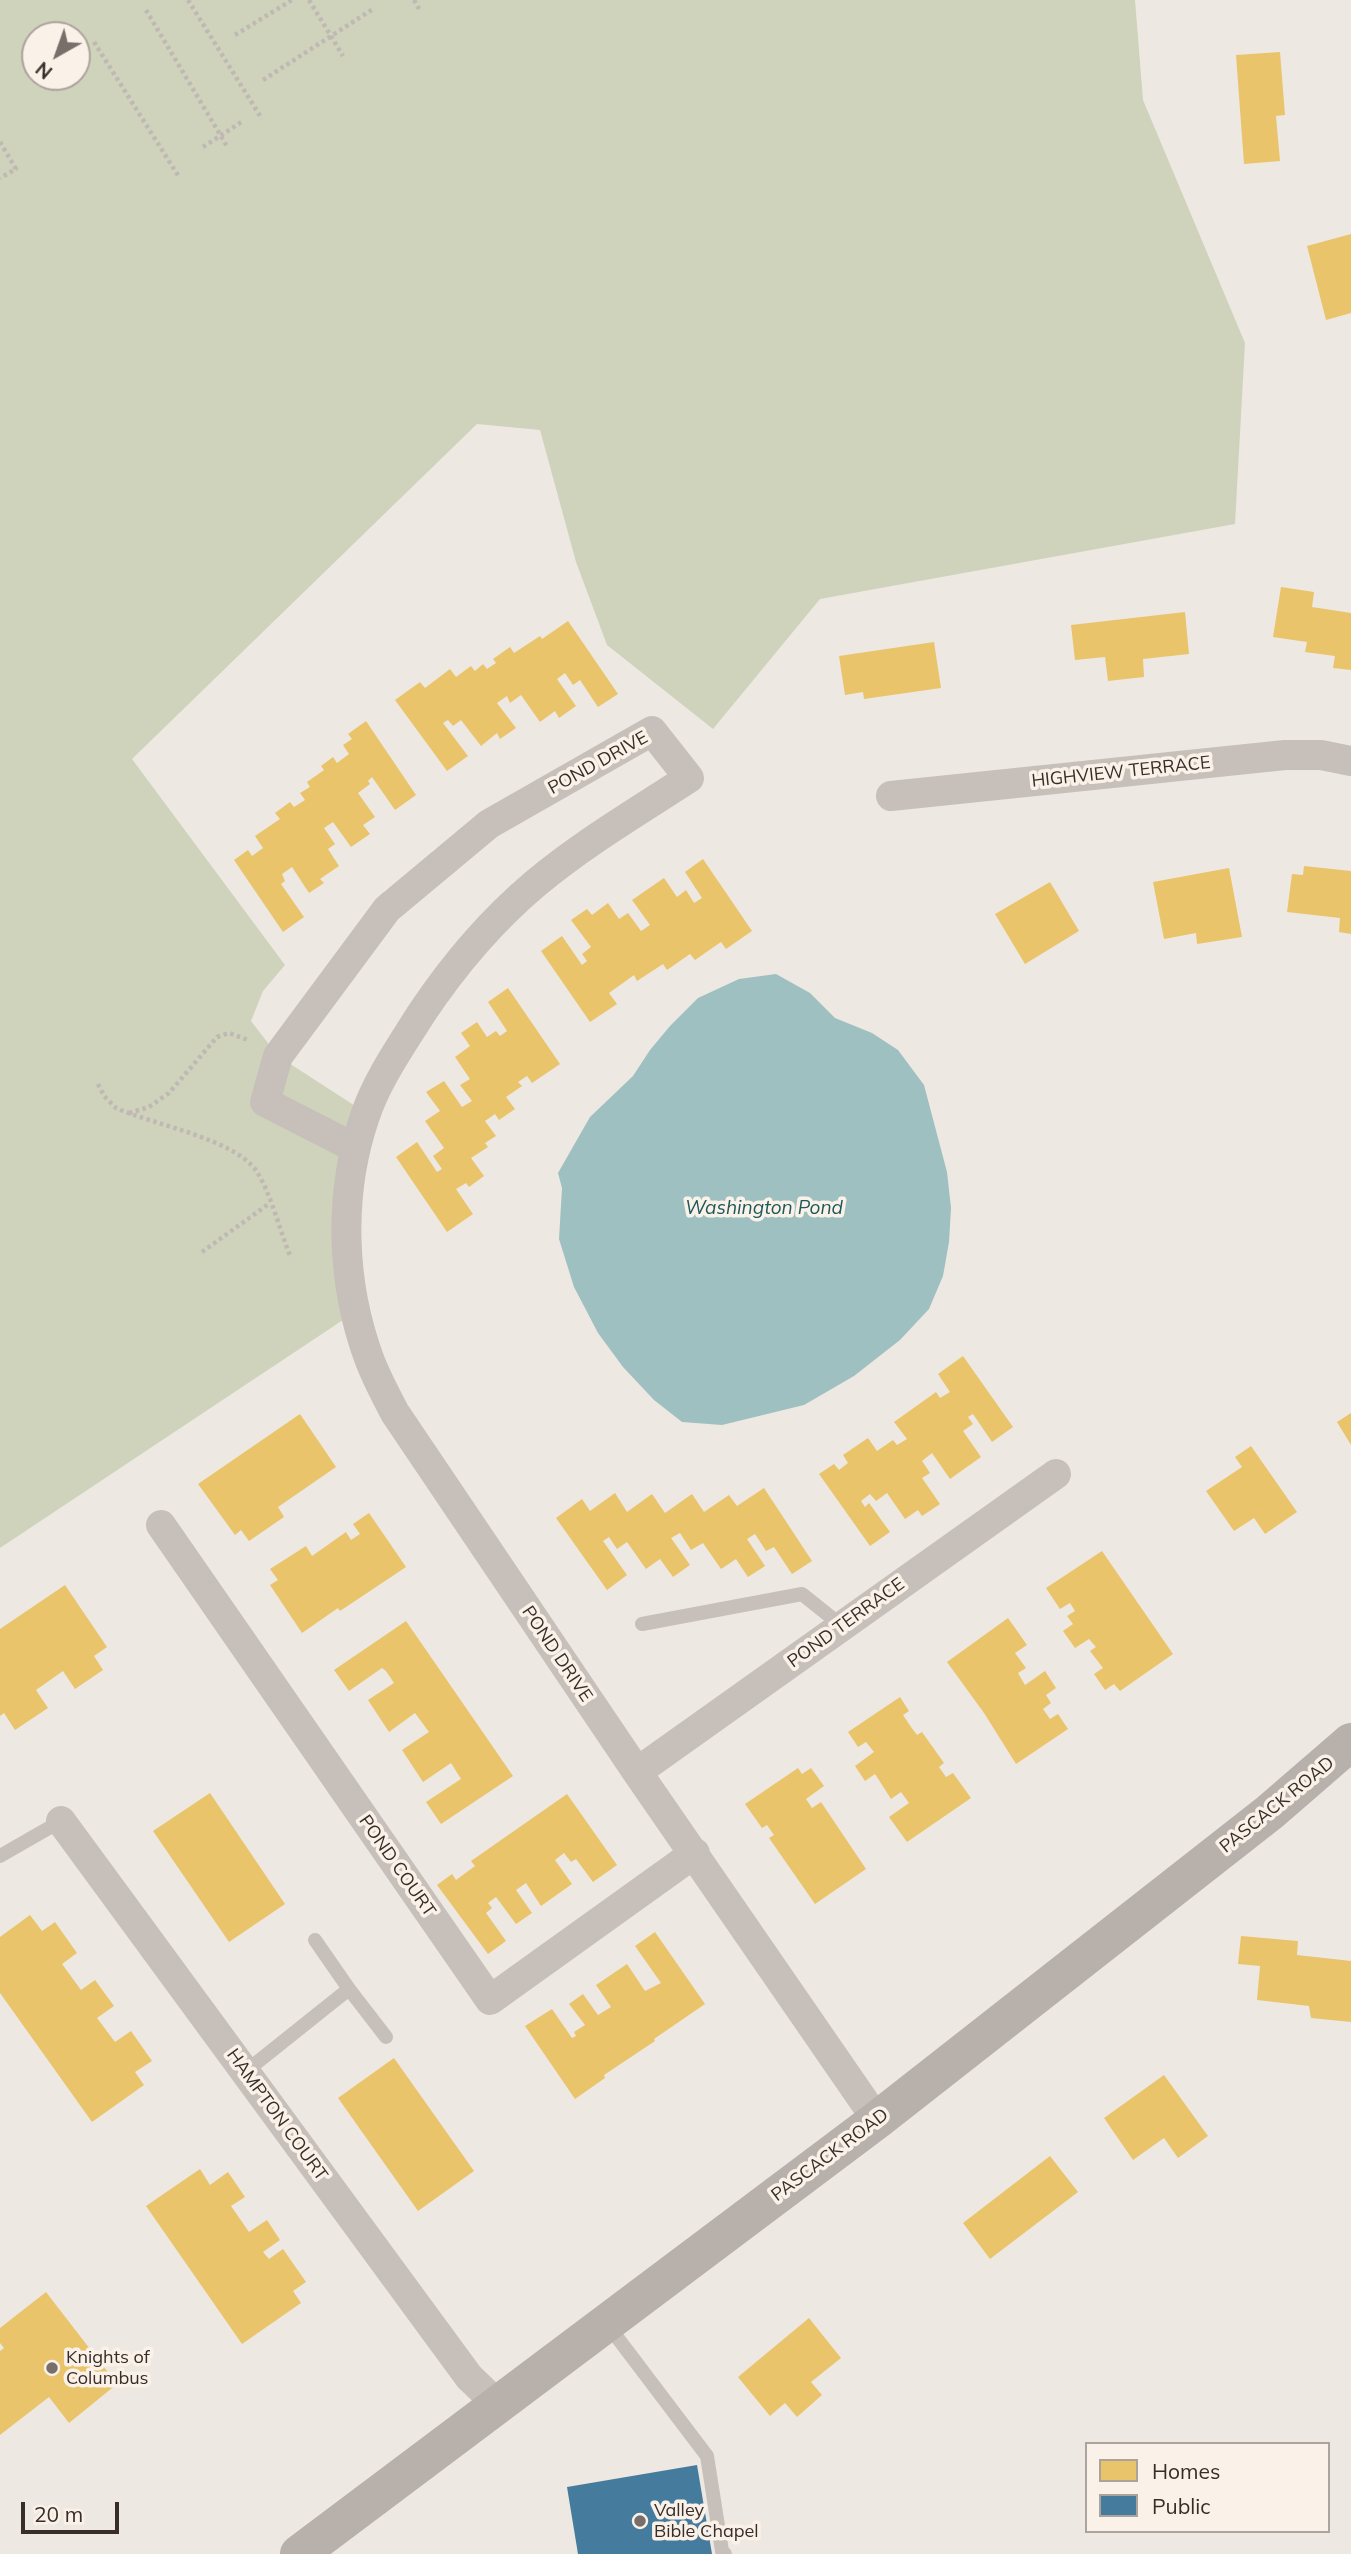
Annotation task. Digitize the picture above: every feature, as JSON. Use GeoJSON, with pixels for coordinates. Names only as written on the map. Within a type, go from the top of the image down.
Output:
{"type":"FeatureCollection","features":[{"type":"Feature","properties":{"kind":"main road","name":"PASCACK ROAD"},"geometry":{"type":"LineString","coordinates":[[299,2554],[877,2120],[1270,1812],[1346,1758]]}},
{"type":"Feature","properties":{"kind":"street","name":"POND DRIVE"},"geometry":{"type":"LineString","coordinates":[[355,1148],[265,1102],[278,1056],[387,909],[489,824],[652,731],[689,778],[589,842],[535,884],[485,932],[441,985],[397,1052],[366,1113],[355,1148],[347,1203],[347,1261],[355,1312],[370,1361],[395,1413],[637,1772],[877,2120]]}},
{"type":"Feature","properties":{"kind":"street","name":"HIGHVIEW TERRACE"},"geometry":{"type":"LineString","coordinates":[[891,796],[1285,755],[1321,755],[1351,761]]}},
{"type":"Feature","properties":{"kind":"street","name":"POND TERRACE"},"geometry":{"type":"LineString","coordinates":[[637,1772],[1056,1474]]}},
{"type":"Feature","properties":{"kind":"street","name":"POND COURT"},"geometry":{"type":"LineString","coordinates":[[161,1525],[490,2000],[695,1853]]}},
{"type":"Feature","properties":{"kind":"street","name":"HAMPTON COURT"},"geometry":{"type":"LineString","coordinates":[[61,1821],[469,2377],[498,2404]]}},
{"type":"Feature","properties":{"kind":"lane"},"geometry":{"type":"LineString","coordinates":[[642,1624],[803,1594],[842,1626]]}},
{"type":"Feature","properties":{"kind":"lane"},"geometry":{"type":"LineString","coordinates":[[0,1856],[61,1821]]}},
{"type":"Feature","properties":{"kind":"lane"},"geometry":{"type":"LineString","coordinates":[[315,1940],[386,2037]]}},
{"type":"Feature","properties":{"kind":"lane"},"geometry":{"type":"LineString","coordinates":[[245,2072],[349,1989]]}},
{"type":"Feature","properties":{"kind":"lane"},"geometry":{"type":"LineString","coordinates":[[606,2323],[707,2456],[722,2551],[725,2554]]}},
{"type":"Feature","properties":{"kind":"path"},"geometry":{"type":"LineString","coordinates":[[188,0],[262,119]]}},
{"type":"Feature","properties":{"kind":"path"},"geometry":{"type":"LineString","coordinates":[[235,35],[292,0]]}},
{"type":"Feature","properties":{"kind":"path"},"geometry":{"type":"LineString","coordinates":[[309,0],[343,56]]}},
{"type":"Feature","properties":{"kind":"path"},"geometry":{"type":"LineString","coordinates":[[414,0],[419,9]]}},
{"type":"Feature","properties":{"kind":"path"},"geometry":{"type":"LineString","coordinates":[[263,80],[373,9]]}},
{"type":"Feature","properties":{"kind":"path"},"geometry":{"type":"LineString","coordinates":[[146,10],[229,148]]}},
{"type":"Feature","properties":{"kind":"path"},"geometry":{"type":"LineString","coordinates":[[94,41],[179,177]]}},
{"type":"Feature","properties":{"kind":"path"},"geometry":{"type":"LineString","coordinates":[[203,147],[243,121]]}},
{"type":"Feature","properties":{"kind":"path"},"geometry":{"type":"LineString","coordinates":[[0,142],[16,169],[0,178]]}},
{"type":"Feature","properties":{"kind":"path"},"geometry":{"type":"LineString","coordinates":[[128,1113],[149,1107],[169,1093],[217,1037],[229,1033],[248,1040]]}},
{"type":"Feature","properties":{"kind":"path"},"geometry":{"type":"LineString","coordinates":[[99,1084],[104,1096],[116,1108],[225,1147],[245,1157],[262,1181],[290,1258]]}},
{"type":"Feature","properties":{"kind":"path"},"geometry":{"type":"LineString","coordinates":[[202,1252],[270,1203]]}},
{"type":"Feature","properties":{"kind":"green space"},"geometry":{"type":"Polygon","coordinates":[[[0,0],[1135,0],[1143,100],[1245,343],[1235,524],[820,599],[713,729],[607,645],[576,562],[540,430],[477,424],[132,759],[285,965],[263,991],[251,1021],[278,1056],[366,1113],[355,1312],[0,1548],[0,0]]]}},
{"type":"Feature","properties":{"kind":"water","name":"Washington Pond"},"geometry":{"type":"Polygon","coordinates":[[[776,974],[810,993],[835,1018],[872,1033],[898,1050],[924,1085],[947,1172],[951,1208],[943,1276],[929,1309],[900,1340],[854,1376],[804,1405],[722,1425],[682,1422],[654,1400],[623,1367],[598,1333],[574,1287],[559,1239],[562,1188],[558,1173],[590,1117],[633,1076],[670,1026],[698,998],[739,979],[776,974]]]}},
{"type":"Feature","properties":{"kind":"building: Homes"},"geometry":{"type":"Polygon","coordinates":[[[1280,52],[1285,115],[1276,116],[1280,161],[1244,164],[1236,55],[1280,52]]]}},
{"type":"Feature","properties":{"kind":"building: Homes"},"geometry":{"type":"Polygon","coordinates":[[[1351,234],[1351,313],[1326,320],[1307,246],[1351,234]]]}},
{"type":"Feature","properties":{"kind":"building: Homes"},"geometry":{"type":"Polygon","coordinates":[[[1281,587],[1314,592],[1312,607],[1351,613],[1351,670],[1333,668],[1335,656],[1305,652],[1307,642],[1273,637],[1281,587]]]}},
{"type":"Feature","properties":{"kind":"building: Homes"},"geometry":{"type":"Polygon","coordinates":[[[1185,612],[1189,654],[1143,659],[1144,677],[1108,681],[1105,657],[1075,660],[1071,625],[1185,612]]]}},
{"type":"Feature","properties":{"kind":"building: Homes"},"geometry":{"type":"Polygon","coordinates":[[[568,621],[618,694],[598,707],[580,680],[573,685],[565,673],[557,679],[576,706],[559,718],[555,711],[540,722],[521,695],[510,703],[507,696],[497,703],[516,728],[500,739],[497,733],[481,746],[461,720],[453,726],[448,720],[443,723],[468,756],[447,771],[395,700],[420,682],[425,688],[450,669],[456,677],[471,666],[475,671],[483,664],[487,669],[496,663],[493,659],[510,647],[514,653],[540,636],[542,639],[568,621]]]}},
{"type":"Feature","properties":{"kind":"building: Homes"},"geometry":{"type":"Polygon","coordinates":[[[934,642],[941,688],[864,699],[863,692],[845,695],[839,656],[934,642]]]}},
{"type":"Feature","properties":{"kind":"building: Homes"},"geometry":{"type":"Polygon","coordinates":[[[366,721],[416,795],[395,810],[372,777],[368,781],[370,784],[358,793],[375,817],[363,825],[370,834],[351,847],[333,822],[324,828],[335,844],[328,849],[339,866],[320,879],[324,883],[309,893],[292,867],[282,874],[285,881],[281,884],[304,917],[283,932],[234,860],[248,850],[252,856],[263,848],[255,836],[280,819],[275,813],[290,802],[294,807],[305,800],[300,793],[310,787],[307,782],[324,770],[321,766],[333,757],[337,763],[349,754],[343,745],[352,739],[348,734],[366,721]]]}},
{"type":"Feature","properties":{"kind":"building: Homes"},"geometry":{"type":"Polygon","coordinates":[[[703,859],[752,931],[726,949],[721,942],[695,960],[690,954],[667,970],[663,964],[637,981],[634,975],[609,993],[617,1004],[590,1022],[541,951],[562,936],[582,965],[587,961],[582,954],[591,947],[571,920],[587,909],[592,915],[608,903],[619,919],[628,913],[641,931],[650,925],[632,900],[664,878],[677,897],[686,890],[694,903],[702,898],[685,872],[703,859]]]}},
{"type":"Feature","properties":{"kind":"building: Homes"},"geometry":{"type":"Polygon","coordinates":[[[1304,866],[1351,871],[1351,934],[1339,932],[1340,918],[1287,912],[1292,874],[1303,875],[1304,866]]]}},
{"type":"Feature","properties":{"kind":"building: Homes"},"geometry":{"type":"Polygon","coordinates":[[[1229,868],[1242,937],[1197,944],[1196,933],[1164,939],[1153,882],[1229,868]]]}},
{"type":"Feature","properties":{"kind":"building: Homes"},"geometry":{"type":"Polygon","coordinates":[[[1050,882],[1079,931],[1025,964],[995,914],[1050,882]]]}},
{"type":"Feature","properties":{"kind":"building: Homes"},"geometry":{"type":"Polygon","coordinates":[[[508,988],[560,1064],[532,1083],[527,1076],[518,1082],[522,1086],[506,1097],[515,1109],[499,1120],[495,1114],[485,1121],[496,1136],[485,1143],[488,1147],[471,1158],[484,1176],[469,1187],[466,1183],[456,1189],[473,1214],[447,1232],[396,1157],[417,1142],[437,1172],[442,1169],[433,1156],[444,1148],[425,1121],[440,1111],[426,1092],[444,1081],[462,1107],[472,1101],[460,1085],[470,1079],[455,1057],[470,1046],[461,1033],[477,1022],[487,1037],[496,1031],[500,1036],[507,1031],[488,1002],[508,988]]]}},
{"type":"Feature","properties":{"kind":"building: Homes"},"geometry":{"type":"Polygon","coordinates":[[[963,1356],[1013,1427],[992,1442],[973,1414],[968,1417],[973,1424],[963,1431],[981,1457],[950,1479],[932,1453],[922,1461],[930,1473],[922,1478],[940,1504],[922,1516],[918,1510],[905,1519],[887,1493],[876,1501],[870,1494],[861,1501],[865,1507],[869,1503],[890,1532],[870,1546],[819,1474],[834,1464],[839,1470],[848,1463],[843,1455],[868,1438],[877,1451],[893,1440],[897,1445],[907,1439],[894,1422],[936,1392],[940,1398],[950,1392],[938,1374],[963,1356]]]}},
{"type":"Feature","properties":{"kind":"building: Homes"},"geometry":{"type":"Polygon","coordinates":[[[1351,1413],[1351,1445],[1337,1422],[1351,1413]]]}},
{"type":"Feature","properties":{"kind":"building: Homes"},"geometry":{"type":"Polygon","coordinates":[[[300,1414],[336,1467],[278,1507],[284,1517],[249,1541],[241,1530],[235,1535],[198,1484],[300,1414]]]}},
{"type":"Feature","properties":{"kind":"building: Homes"},"geometry":{"type":"Polygon","coordinates":[[[1251,1446],[1297,1512],[1265,1534],[1254,1518],[1234,1531],[1206,1491],[1242,1467],[1235,1457],[1251,1446]]]}},
{"type":"Feature","properties":{"kind":"building: Homes"},"geometry":{"type":"Polygon","coordinates":[[[764,1488],[812,1561],[792,1574],[774,1547],[766,1551],[755,1534],[747,1539],[765,1566],[748,1577],[736,1559],[721,1569],[703,1543],[691,1550],[680,1533],[671,1538],[690,1565],[673,1577],[660,1559],[646,1569],[627,1542],[617,1549],[609,1537],[603,1541],[627,1575],[607,1590],[556,1518],[582,1499],[590,1511],[615,1493],[627,1512],[652,1494],[665,1513],[692,1494],[704,1512],[729,1495],[737,1506],[764,1488]]]}},
{"type":"Feature","properties":{"kind":"building: Homes"},"geometry":{"type":"Polygon","coordinates":[[[369,1513],[406,1567],[302,1633],[270,1585],[278,1580],[270,1569],[306,1546],[312,1556],[346,1532],[351,1540],[360,1534],[353,1524],[369,1513]]]}},
{"type":"Feature","properties":{"kind":"building: Homes"},"geometry":{"type":"Polygon","coordinates":[[[1102,1551],[1173,1654],[1120,1691],[1114,1684],[1105,1690],[1094,1674],[1103,1668],[1090,1651],[1096,1647],[1089,1639],[1075,1648],[1063,1631],[1073,1624],[1067,1616],[1075,1611],[1070,1603],[1060,1609],[1046,1588],[1102,1551]]]}},
{"type":"Feature","properties":{"kind":"building: Homes"},"geometry":{"type":"Polygon","coordinates":[[[65,1585],[107,1647],[94,1656],[103,1670],[75,1689],[63,1671],[36,1690],[48,1708],[15,1730],[4,1713],[0,1716],[0,1629],[65,1585]]]}},
{"type":"Feature","properties":{"kind":"building: Homes"},"geometry":{"type":"Polygon","coordinates":[[[1008,1618],[1027,1645],[1015,1653],[1026,1668],[1018,1673],[1025,1685],[1045,1671],[1056,1688],[1046,1695],[1051,1703],[1043,1709],[1050,1719],[1058,1714],[1068,1729],[1016,1764],[947,1662],[1008,1618]]]}},
{"type":"Feature","properties":{"kind":"building: Homes"},"geometry":{"type":"Polygon","coordinates":[[[406,1621],[513,1776],[441,1824],[426,1802],[461,1779],[451,1763],[423,1782],[402,1750],[429,1732],[415,1713],[389,1732],[368,1700],[394,1683],[386,1671],[382,1668],[349,1691],[334,1670],[406,1621]]]}},
{"type":"Feature","properties":{"kind":"building: Homes"},"geometry":{"type":"Polygon","coordinates":[[[900,1697],[909,1711],[903,1715],[917,1735],[922,1732],[944,1763],[939,1767],[946,1777],[953,1773],[971,1798],[907,1842],[889,1817],[909,1803],[901,1792],[891,1799],[875,1774],[865,1781],[855,1766],[874,1752],[866,1742],[858,1747],[848,1732],[900,1697]]]}},
{"type":"Feature","properties":{"kind":"building: Homes"},"geometry":{"type":"Polygon","coordinates":[[[798,1768],[802,1774],[811,1768],[824,1786],[806,1799],[812,1808],[821,1802],[866,1869],[815,1904],[769,1838],[774,1835],[767,1825],[762,1828],[745,1804],[798,1768]]]}},
{"type":"Feature","properties":{"kind":"building: Homes"},"geometry":{"type":"Polygon","coordinates":[[[210,1793],[285,1904],[229,1942],[153,1831],[210,1793]]]}},
{"type":"Feature","properties":{"kind":"building: Homes"},"geometry":{"type":"Polygon","coordinates":[[[567,1794],[617,1865],[593,1882],[576,1859],[571,1862],[564,1853],[555,1860],[572,1884],[541,1906],[526,1883],[516,1890],[532,1913],[516,1924],[496,1897],[488,1903],[492,1908],[486,1913],[506,1941],[488,1954],[437,1885],[452,1874],[456,1880],[475,1866],[471,1861],[567,1794]]]}},
{"type":"Feature","properties":{"kind":"building: Homes"},"geometry":{"type":"Polygon","coordinates":[[[30,1915],[42,1931],[55,1922],[77,1953],[62,1964],[81,1990],[95,1980],[114,2006],[97,2018],[115,2042],[131,2031],[152,2061],[135,2072],[144,2085],[92,2122],[0,1993],[0,1937],[30,1915]]]}},
{"type":"Feature","properties":{"kind":"building: Homes"},"geometry":{"type":"Polygon","coordinates":[[[655,1932],[705,2004],[604,2075],[605,2078],[575,2099],[525,2026],[552,2009],[572,2038],[576,2036],[574,2032],[585,2025],[569,2004],[583,1994],[598,2015],[611,2007],[596,1985],[627,1964],[645,1991],[661,1983],[635,1946],[655,1932]]]}},
{"type":"Feature","properties":{"kind":"building: Homes"},"geometry":{"type":"Polygon","coordinates":[[[1241,1936],[1298,1941],[1297,1955],[1351,1961],[1351,2022],[1311,2018],[1309,2006],[1257,2000],[1260,1966],[1238,1964],[1241,1936]]]}},
{"type":"Feature","properties":{"kind":"building: Homes"},"geometry":{"type":"Polygon","coordinates":[[[394,2058],[474,2171],[418,2211],[338,2098],[394,2058]]]}},
{"type":"Feature","properties":{"kind":"building: Homes"},"geometry":{"type":"Polygon","coordinates":[[[1164,2075],[1208,2136],[1178,2158],[1164,2138],[1133,2160],[1104,2118],[1164,2075]]]}},
{"type":"Feature","properties":{"kind":"building: Homes"},"geometry":{"type":"Polygon","coordinates":[[[1050,2156],[1078,2192],[990,2259],[963,2223],[1050,2156]]]}},
{"type":"Feature","properties":{"kind":"building: Homes"},"geometry":{"type":"Polygon","coordinates":[[[200,2169],[210,2185],[228,2172],[245,2197],[231,2206],[249,2232],[267,2220],[280,2240],[263,2252],[269,2259],[283,2249],[306,2282],[293,2291],[301,2303],[242,2344],[146,2206],[200,2169]]]}},
{"type":"Feature","properties":{"kind":"building: Homes","name":"Knights of Columbus"},"geometry":{"type":"Polygon","coordinates":[[[46,2292],[117,2384],[69,2423],[49,2397],[0,2435],[0,2351],[4,2348],[0,2343],[0,2328],[46,2292]]]}},
{"type":"Feature","properties":{"kind":"building: Homes"},"geometry":{"type":"Polygon","coordinates":[[[809,2318],[841,2358],[811,2382],[822,2395],[797,2417],[785,2403],[770,2416],[738,2377],[809,2318]]]}},
{"type":"Feature","properties":{"kind":"building: Public","name":"Valley Bible Chapel"},"geometry":{"type":"Polygon","coordinates":[[[697,2465],[712,2554],[578,2554],[567,2487],[697,2465]]]}},
{"type":"Feature","properties":{"kind":"place","name":"Knights of Columbus"},"geometry":{"type":"Point","coordinates":[52,2368]}},
{"type":"Feature","properties":{"kind":"place","name":"Valley Bible Chapel"},"geometry":{"type":"Point","coordinates":[640,2521]}}]}
